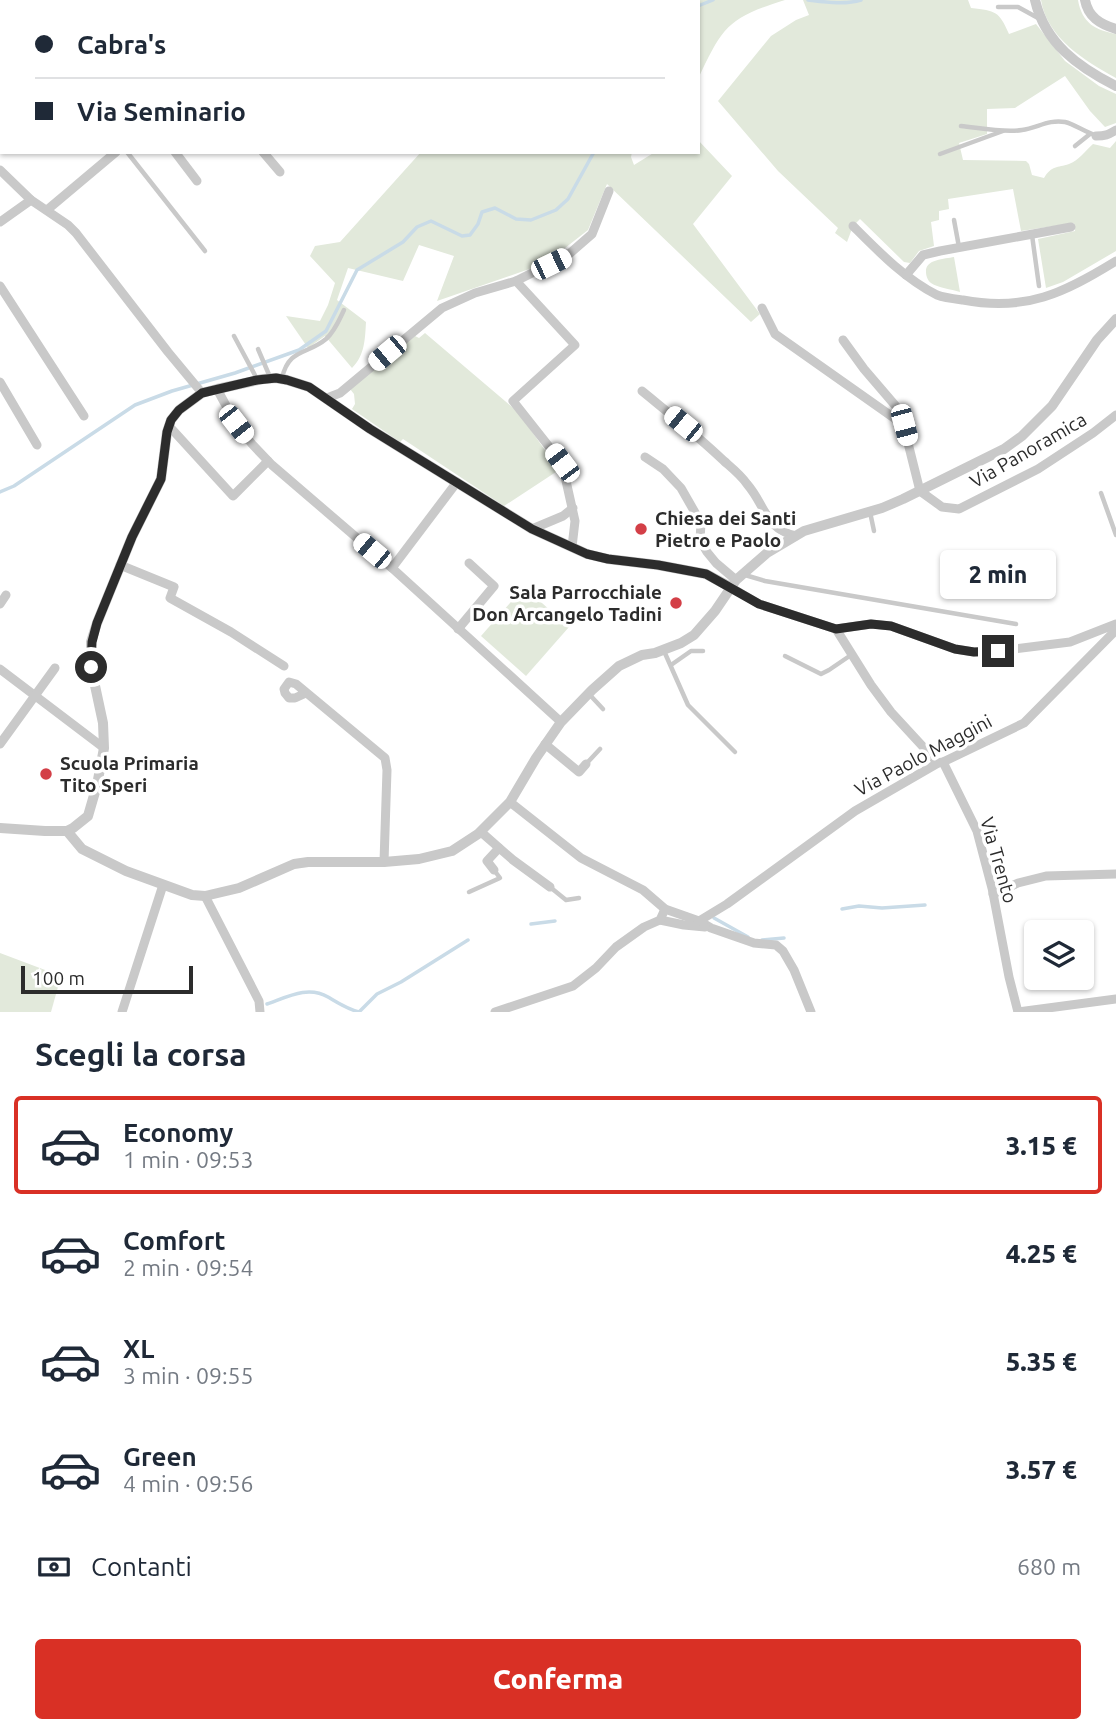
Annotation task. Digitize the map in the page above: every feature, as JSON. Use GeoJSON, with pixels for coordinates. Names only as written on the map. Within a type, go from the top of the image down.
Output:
{"type":"FeatureCollection","features":[{"type":"Feature","properties":{"kind":"street"},"geometry":{"type":"LineString","coordinates":[[1035,0],[1041,20],[1066,55],[1116,86]]}},
{"type":"Feature","properties":{"kind":"street"},"geometry":{"type":"LineString","coordinates":[[1085,0],[1088,12],[1096,20],[1116,29]]}},
{"type":"Feature","properties":{"kind":"street"},"geometry":{"type":"LineString","coordinates":[[1093,135],[1105,136],[1116,130]]}},
{"type":"Feature","properties":{"kind":"street"},"geometry":{"type":"LineString","coordinates":[[47,210],[114,154]]}},
{"type":"Feature","properties":{"kind":"street"},"geometry":{"type":"LineString","coordinates":[[177,154],[197,181]]}},
{"type":"Feature","properties":{"kind":"street"},"geometry":{"type":"LineString","coordinates":[[265,154],[280,172]]}},
{"type":"Feature","properties":{"kind":"street"},"geometry":{"type":"LineString","coordinates":[[0,170],[31,200],[76,233],[201,391]]}},
{"type":"Feature","properties":{"kind":"street"},"geometry":{"type":"LineString","coordinates":[[327,398],[340,393],[442,308],[475,293],[516,281],[568,256],[592,234],[609,191]]}},
{"type":"Feature","properties":{"kind":"street"},"geometry":{"type":"LineString","coordinates":[[0,222],[31,200]]}},
{"type":"Feature","properties":{"kind":"street"},"geometry":{"type":"LineString","coordinates":[[853,226],[906,275],[938,296],[986,305],[1019,303],[1052,296],[1116,261]]}},
{"type":"Feature","properties":{"kind":"street"},"geometry":{"type":"LineString","coordinates":[[906,275],[923,255],[1071,227]]}},
{"type":"Feature","properties":{"kind":"street"},"geometry":{"type":"LineString","coordinates":[[516,281],[575,345],[513,401],[562,463],[575,521],[572,547]]}},
{"type":"Feature","properties":{"kind":"street"},"geometry":{"type":"LineString","coordinates":[[0,286],[84,416]]}},
{"type":"Feature","properties":{"kind":"street"},"geometry":{"type":"LineString","coordinates":[[762,308],[775,334],[904,425]]}},
{"type":"Feature","properties":{"kind":"street","name":"Via Panoramica"},"geometry":{"type":"LineString","coordinates":[[205,896],[239,888],[295,864],[384,862],[419,859],[452,851],[481,832],[510,802],[561,722],[619,666],[642,655],[681,643],[694,635],[737,581],[767,553],[804,531],[869,512],[919,491],[1004,449],[1022,436],[1052,406],[1097,340],[1116,319]]}},
{"type":"Feature","properties":{"kind":"street"},"geometry":{"type":"LineString","coordinates":[[843,340],[900,411],[919,491]]}},
{"type":"Feature","properties":{"kind":"street"},"geometry":{"type":"LineString","coordinates":[[1,831],[67,831],[88,816],[104,748],[103,723],[91,667],[92,642],[97,623],[132,537],[161,479],[171,420],[201,391],[268,374],[309,387],[370,429],[532,529],[587,554],[737,581]]}},
{"type":"Feature","properties":{"kind":"street"},"geometry":{"type":"LineString","coordinates":[[0,382],[37,445]]}},
{"type":"Feature","properties":{"kind":"street"},"geometry":{"type":"LineString","coordinates":[[217,389],[236,424],[268,461],[392,568],[561,722]]}},
{"type":"Feature","properties":{"kind":"street"},"geometry":{"type":"LineString","coordinates":[[642,391],[704,441],[744,480],[774,527],[784,534],[796,537]]}},
{"type":"Feature","properties":{"kind":"street","name":"Via Panoramica"},"geometry":{"type":"LineString","coordinates":[[919,491],[942,507],[959,509],[1038,468],[1116,415]]}},
{"type":"Feature","properties":{"kind":"street"},"geometry":{"type":"LineString","coordinates":[[169,426],[233,496],[268,461]]}},
{"type":"Feature","properties":{"kind":"street"},"geometry":{"type":"LineString","coordinates":[[645,457],[663,469],[681,488],[701,523],[700,540],[707,552],[759,604],[836,629],[871,624],[891,626],[955,649],[974,652],[1015,652],[1062,646],[1116,624]]}},
{"type":"Feature","properties":{"kind":"street"},"geometry":{"type":"LineString","coordinates":[[392,568],[457,482]]}},
{"type":"Feature","properties":{"kind":"street"},"geometry":{"type":"LineString","coordinates":[[532,529],[563,516],[573,508]]}},
{"type":"Feature","properties":{"kind":"street"},"geometry":{"type":"LineString","coordinates":[[458,629],[494,586],[469,563]]}},
{"type":"Feature","properties":{"kind":"street"},"geometry":{"type":"LineString","coordinates":[[120,565],[174,587],[170,598],[284,666]]}},
{"type":"Feature","properties":{"kind":"street","name":"Via Trento"},"geometry":{"type":"LineString","coordinates":[[836,629],[870,685],[891,712],[941,762],[977,831],[1018,1012],[1116,999]]}},
{"type":"Feature","properties":{"kind":"street","name":"Via Paolo Maggini"},"geometry":{"type":"LineString","coordinates":[[699,921],[855,811],[941,762],[1024,723],[1116,630]]}},
{"type":"Feature","properties":{"kind":"street"},"geometry":{"type":"LineString","coordinates":[[0,744],[55,668]]}},
{"type":"Feature","properties":{"kind":"street"},"geometry":{"type":"LineString","coordinates":[[0,669],[104,748]]}},
{"type":"Feature","properties":{"kind":"street"},"geometry":{"type":"LineString","coordinates":[[306,692],[385,758],[387,770],[384,862]]}},
{"type":"Feature","properties":{"kind":"street"},"geometry":{"type":"LineString","coordinates":[[545,744],[579,772],[586,764]]}},
{"type":"Feature","properties":{"kind":"street"},"geometry":{"type":"LineString","coordinates":[[510,802],[581,858],[643,890],[665,909],[699,921],[710,928]]}},
{"type":"Feature","properties":{"kind":"street"},"geometry":{"type":"LineString","coordinates":[[67,831],[82,849],[126,871],[192,895],[205,896],[259,1001],[260,1012]]}},
{"type":"Feature","properties":{"kind":"street"},"geometry":{"type":"LineString","coordinates":[[481,832],[550,887]]}},
{"type":"Feature","properties":{"kind":"street"},"geometry":{"type":"LineString","coordinates":[[494,870],[487,860],[499,848]]}},
{"type":"Feature","properties":{"kind":"street"},"geometry":{"type":"LineString","coordinates":[[993,894],[1018,883],[1046,876],[1116,874]]}},
{"type":"Feature","properties":{"kind":"street"},"geometry":{"type":"LineString","coordinates":[[122,1012],[163,885]]}},
{"type":"Feature","properties":{"kind":"street"},"geometry":{"type":"LineString","coordinates":[[660,920],[665,909]]}},
{"type":"Feature","properties":{"kind":"street"},"geometry":{"type":"LineString","coordinates":[[495,1012],[573,986],[596,968],[616,947],[644,927],[660,920],[710,928],[754,943],[776,945],[783,951],[800,983],[811,1012]]}},
{"type":"Feature","properties":{"kind":"lane"},"geometry":{"type":"LineString","coordinates":[[998,7],[1018,7],[1041,20]]}},
{"type":"Feature","properties":{"kind":"lane"},"geometry":{"type":"LineString","coordinates":[[961,126],[1019,131],[1049,121],[1058,121],[1067,122],[1093,135]]}},
{"type":"Feature","properties":{"kind":"lane"},"geometry":{"type":"LineString","coordinates":[[940,155],[1007,130]]}},
{"type":"Feature","properties":{"kind":"lane"},"geometry":{"type":"LineString","coordinates":[[1075,146],[1093,135]]}},
{"type":"Feature","properties":{"kind":"lane"},"geometry":{"type":"LineString","coordinates":[[129,154],[205,251]]}},
{"type":"Feature","properties":{"kind":"lane"},"geometry":{"type":"LineString","coordinates":[[954,220],[959,247]]}},
{"type":"Feature","properties":{"kind":"lane"},"geometry":{"type":"LineString","coordinates":[[1031,234],[1039,286]]}},
{"type":"Feature","properties":{"kind":"lane"},"geometry":{"type":"LineString","coordinates":[[282,379],[287,362],[325,340],[333,332],[344,310]]}},
{"type":"Feature","properties":{"kind":"lane"},"geometry":{"type":"LineString","coordinates":[[234,336],[256,377]]}},
{"type":"Feature","properties":{"kind":"lane"},"geometry":{"type":"LineString","coordinates":[[258,349],[268,374]]}},
{"type":"Feature","properties":{"kind":"lane"},"geometry":{"type":"LineString","coordinates":[[1101,493],[1116,535]]}},
{"type":"Feature","properties":{"kind":"lane"},"geometry":{"type":"LineString","coordinates":[[869,512],[874,531]]}},
{"type":"Feature","properties":{"kind":"lane"},"geometry":{"type":"LineString","coordinates":[[737,581],[765,581],[1016,624]]}},
{"type":"Feature","properties":{"kind":"lane"},"geometry":{"type":"LineString","coordinates":[[664,650],[688,705],[735,752]]}},
{"type":"Feature","properties":{"kind":"lane"},"geometry":{"type":"LineString","coordinates":[[671,665],[691,650],[703,651]]}},
{"type":"Feature","properties":{"kind":"lane"},"geometry":{"type":"LineString","coordinates":[[785,656],[821,674],[852,654]]}},
{"type":"Feature","properties":{"kind":"lane"},"geometry":{"type":"LineString","coordinates":[[589,694],[603,709]]}},
{"type":"Feature","properties":{"kind":"lane"},"geometry":{"type":"LineString","coordinates":[[586,764],[600,749]]}},
{"type":"Feature","properties":{"kind":"lane"},"geometry":{"type":"LineString","coordinates":[[469,892],[500,878],[494,870]]}},
{"type":"Feature","properties":{"kind":"lane"},"geometry":{"type":"LineString","coordinates":[[550,887],[566,900],[579,898]]}},
{"type":"Feature","properties":{"kind":"shaded area"},"geometry":{"type":"Polygon","coordinates":[[[700,0],[785,0],[739,19],[721,35],[700,75],[700,0]]]}},
{"type":"Feature","properties":{"kind":"shaded area"},"geometry":{"type":"Polygon","coordinates":[[[803,0],[968,0],[971,8],[986,10],[999,16],[1009,34],[1036,24],[1065,61],[1099,86],[1116,94],[1116,123],[1105,127],[1065,76],[1015,108],[987,109],[987,134],[959,143],[963,160],[1026,161],[1032,175],[1044,178],[1052,169],[1076,160],[1093,144],[1110,148],[1116,141],[1116,251],[1063,282],[1046,288],[1038,239],[1075,231],[1074,223],[1021,231],[1013,189],[948,199],[949,209],[939,211],[939,220],[931,222],[934,246],[919,251],[910,263],[904,262],[860,219],[853,226],[847,242],[835,233],[838,228],[778,171],[718,101],[771,36],[809,15],[803,0]]]}},
{"type":"Feature","properties":{"kind":"shaded area"},"geometry":{"type":"Polygon","coordinates":[[[1041,0],[1078,0],[1086,20],[1102,30],[1116,34],[1116,78],[1080,56],[1059,37],[1045,14],[1041,0]]]}},
{"type":"Feature","properties":{"kind":"shaded area"},"geometry":{"type":"Polygon","coordinates":[[[700,142],[732,176],[693,224],[760,314],[751,322],[607,184],[588,230],[565,248],[538,266],[437,301],[454,256],[419,245],[403,281],[348,268],[337,300],[366,322],[362,352],[352,368],[325,336],[308,348],[286,316],[320,321],[335,283],[310,256],[315,246],[340,242],[419,154],[632,154],[634,165],[652,154],[700,154],[700,142]]]}},
{"type":"Feature","properties":{"kind":"shaded area"},"geometry":{"type":"Polygon","coordinates":[[[954,257],[960,292],[934,285],[926,275],[932,262],[954,257]]]}},
{"type":"Feature","properties":{"kind":"shaded area"},"geometry":{"type":"Polygon","coordinates":[[[425,333],[518,412],[559,470],[504,506],[403,439],[400,442],[352,409],[355,404],[354,394],[350,389],[415,336],[419,338],[425,333]]]}},
{"type":"Feature","properties":{"kind":"shaded area"},"geometry":{"type":"Polygon","coordinates":[[[524,587],[569,627],[526,676],[481,636],[524,587]]]}},
{"type":"Feature","properties":{"kind":"shaded area"},"geometry":{"type":"Polygon","coordinates":[[[0,953],[61,976],[51,1012],[0,1012],[0,953]]]}},
{"type":"Feature","properties":{"kind":"waterway"},"geometry":{"type":"LineString","coordinates":[[700,5],[713,0]]}},
{"type":"Feature","properties":{"kind":"waterway"},"geometry":{"type":"LineString","coordinates":[[808,0],[842,3],[861,0]]}},
{"type":"Feature","properties":{"kind":"waterway"},"geometry":{"type":"LineString","coordinates":[[0,492],[14,486],[135,405],[299,350],[326,331],[357,270],[403,242],[417,227],[431,221],[462,236],[470,235],[482,212],[495,208],[516,219],[531,220],[556,210],[568,199],[593,154]]}},
{"type":"Feature","properties":{"kind":"waterway"},"geometry":{"type":"LineString","coordinates":[[842,909],[859,906],[882,908],[925,905]]}},
{"type":"Feature","properties":{"kind":"waterway"},"geometry":{"type":"LineString","coordinates":[[714,918],[748,937]]}},
{"type":"Feature","properties":{"kind":"waterway"},"geometry":{"type":"LineString","coordinates":[[531,924],[555,921]]}},
{"type":"Feature","properties":{"kind":"waterway"},"geometry":{"type":"LineString","coordinates":[[762,940],[784,938]]}},
{"type":"Feature","properties":{"kind":"waterway"},"geometry":{"type":"LineString","coordinates":[[267,1004],[297,993],[313,992],[359,1012],[377,994],[468,940]]}},
{"type":"Feature","properties":{"kind":"place","name":"Chiesa dei Santi Pietro e Paolo"},"geometry":{"type":"Point","coordinates":[641,529]}},
{"type":"Feature","properties":{"kind":"place","name":"Sala Parrocchiale Don Arcangelo Tadini"},"geometry":{"type":"Point","coordinates":[676,603]}},
{"type":"Feature","properties":{"kind":"place","name":"Scuola Primaria Tito Speri"},"geometry":{"type":"Point","coordinates":[46,774]}},
{"type":"Feature","properties":{"kind":"route"},"geometry":{"type":"LineString","coordinates":[[91,667],[92,642],[97,623],[132,537],[161,479],[171,420],[179,410],[202,393],[276,378],[309,387],[370,429],[532,529],[587,554],[706,574],[759,604],[836,629],[871,624],[891,626],[955,649],[974,652],[998,651]]}}]}
